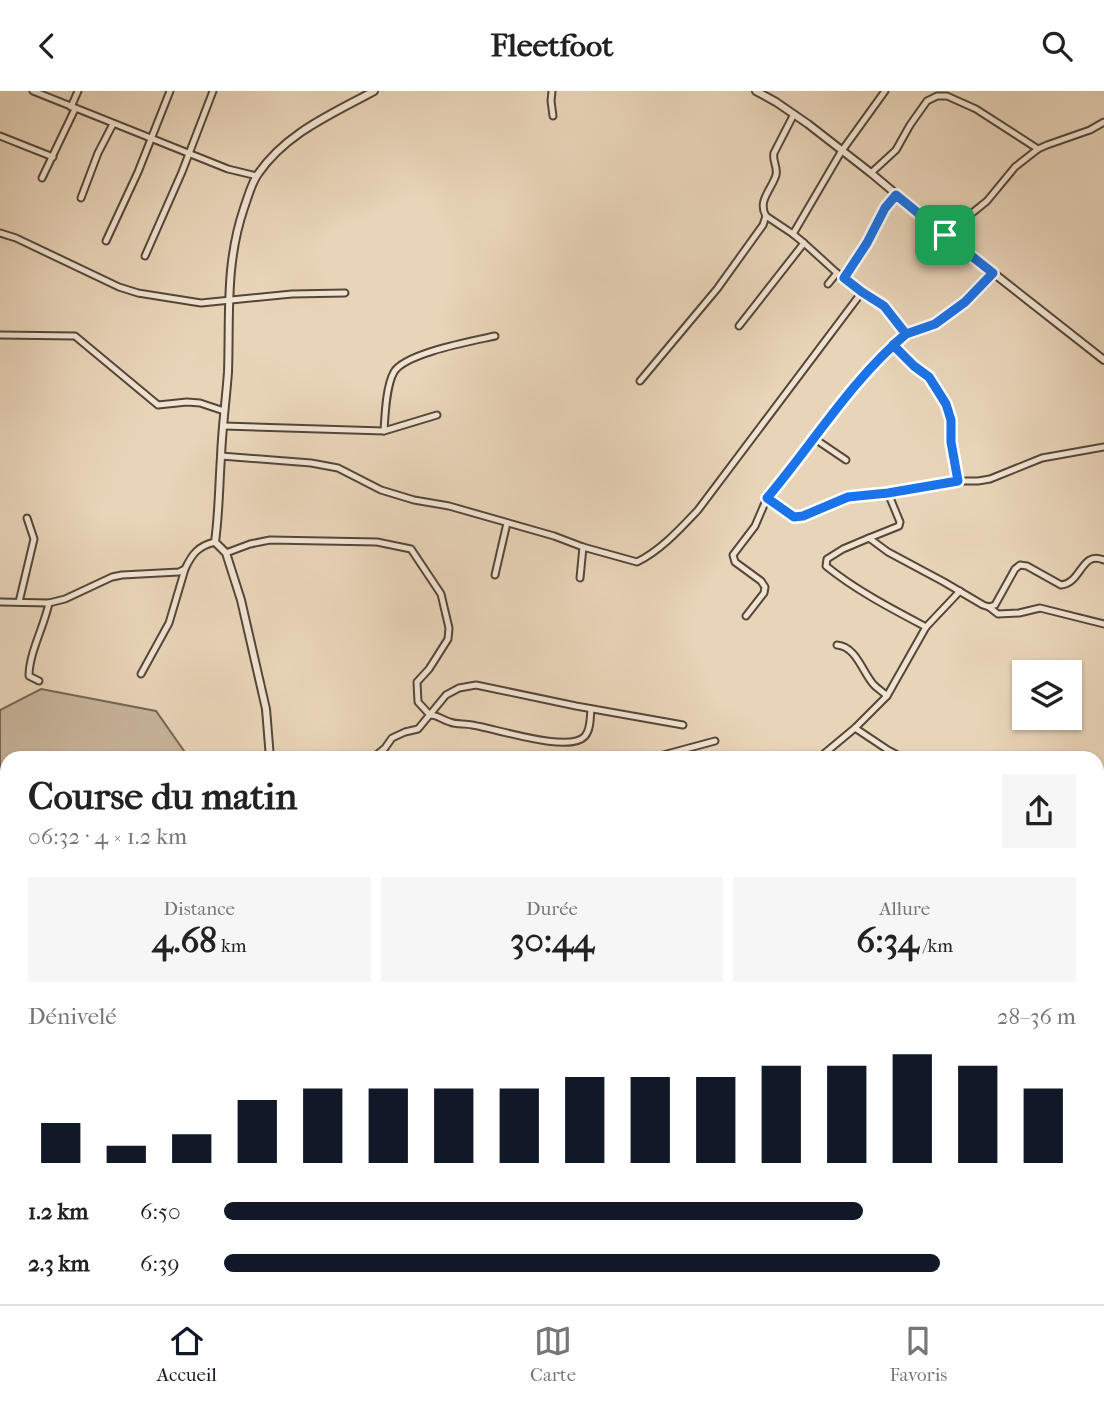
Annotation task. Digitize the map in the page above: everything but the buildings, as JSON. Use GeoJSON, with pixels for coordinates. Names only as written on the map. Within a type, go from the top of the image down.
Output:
{"type":"FeatureCollection","features":[{"type":"Feature","properties":{"kind":"street"},"geometry":{"type":"LineString","coordinates":[[33,91],[228,169],[257,176]]}},
{"type":"Feature","properties":{"kind":"street"},"geometry":{"type":"LineString","coordinates":[[43,178],[78,91]]}},
{"type":"Feature","properties":{"kind":"street"},"geometry":{"type":"LineString","coordinates":[[106,241],[138,173],[170,91]]}},
{"type":"Feature","properties":{"kind":"street"},"geometry":{"type":"LineString","coordinates":[[145,256],[175,190],[213,91]]}},
{"type":"Feature","properties":{"kind":"street"},"geometry":{"type":"LineString","coordinates":[[215,542],[229,344],[231,260],[247,198],[257,176],[269,161],[301,132],[374,91]]}},
{"type":"Feature","properties":{"kind":"street"},"geometry":{"type":"LineString","coordinates":[[552,91],[553,116]]}},
{"type":"Feature","properties":{"kind":"street"},"geometry":{"type":"LineString","coordinates":[[756,91],[794,114],[871,173],[1104,361]]}},
{"type":"Feature","properties":{"kind":"street"},"geometry":{"type":"LineString","coordinates":[[793,234],[841,152],[885,91]]}},
{"type":"Feature","properties":{"kind":"street"},"geometry":{"type":"LineString","coordinates":[[871,173],[896,150],[927,101],[937,96],[947,96],[967,104],[1038,149]]}},
{"type":"Feature","properties":{"kind":"street"},"geometry":{"type":"LineString","coordinates":[[794,114],[774,153],[772,160],[776,172],[763,205],[764,213],[804,243],[837,274],[884,306],[906,334]]}},
{"type":"Feature","properties":{"kind":"street"},"geometry":{"type":"LineString","coordinates":[[945,235],[987,201],[1007,175],[1038,149],[1090,130],[1104,122]]}},
{"type":"Feature","properties":{"kind":"street"},"geometry":{"type":"LineString","coordinates":[[81,198],[98,153],[113,124]]}},
{"type":"Feature","properties":{"kind":"street"},"geometry":{"type":"LineString","coordinates":[[0,136],[52,157]]}},
{"type":"Feature","properties":{"kind":"street"},"geometry":{"type":"LineString","coordinates":[[844,278],[867,243],[885,208],[896,195]]}},
{"type":"Feature","properties":{"kind":"street"},"geometry":{"type":"LineString","coordinates":[[640,381],[717,289],[763,225],[766,216]]}},
{"type":"Feature","properties":{"kind":"street"},"geometry":{"type":"LineString","coordinates":[[0,233],[119,287],[190,303],[292,294],[345,293]]}},
{"type":"Feature","properties":{"kind":"street"},"geometry":{"type":"LineString","coordinates":[[739,326],[804,243]]}},
{"type":"Feature","properties":{"kind":"street"},"geometry":{"type":"LineString","coordinates":[[746,616],[764,593],[765,587],[735,562],[733,555],[755,526],[767,498],[849,393],[893,345],[906,334],[935,324],[965,302],[993,273]]}},
{"type":"Feature","properties":{"kind":"street"},"geometry":{"type":"LineString","coordinates":[[828,284],[837,274]]}},
{"type":"Feature","properties":{"kind":"street"},"geometry":{"type":"LineString","coordinates":[[221,456],[338,468],[381,490],[414,500],[449,506],[637,562],[650,555],[698,510],[862,292]]}},
{"type":"Feature","properties":{"kind":"street"},"geometry":{"type":"LineString","coordinates":[[0,335],[75,336],[158,405],[200,403],[224,411]]}},
{"type":"Feature","properties":{"kind":"street"},"geometry":{"type":"LineString","coordinates":[[384,431],[391,381],[394,371],[401,364],[415,357],[495,336]]}},
{"type":"Feature","properties":{"kind":"street"},"geometry":{"type":"LineString","coordinates":[[893,345],[929,377],[946,404],[951,420],[951,442],[958,481]]}},
{"type":"Feature","properties":{"kind":"street"},"geometry":{"type":"LineString","coordinates":[[224,426],[384,431],[437,415]]}},
{"type":"Feature","properties":{"kind":"street"},"geometry":{"type":"LineString","coordinates":[[815,439],[846,460]]}},
{"type":"Feature","properties":{"kind":"street"},"geometry":{"type":"LineString","coordinates":[[767,498],[797,517],[848,497],[990,479],[1054,455],[1104,447]]}},
{"type":"Feature","properties":{"kind":"street"},"geometry":{"type":"LineString","coordinates":[[888,493],[900,522],[899,526],[843,549],[827,559],[826,566],[876,601],[926,627]]}},
{"type":"Feature","properties":{"kind":"street"},"geometry":{"type":"LineString","coordinates":[[19,602],[34,539],[26,518]]}},
{"type":"Feature","properties":{"kind":"street"},"geometry":{"type":"LineString","coordinates":[[495,575],[507,523]]}},
{"type":"Feature","properties":{"kind":"street"},"geometry":{"type":"LineString","coordinates":[[869,538],[888,552],[998,614],[1040,608],[1104,624]]}},
{"type":"Feature","properties":{"kind":"street"},"geometry":{"type":"LineString","coordinates":[[226,553],[270,540],[377,542],[411,548],[441,594],[449,628],[448,639],[429,669],[417,682],[418,702],[430,716]]}},
{"type":"Feature","properties":{"kind":"street"},"geometry":{"type":"LineString","coordinates":[[215,542],[226,553],[241,600],[266,709],[269,751]]}},
{"type":"Feature","properties":{"kind":"street"},"geometry":{"type":"LineString","coordinates":[[141,674],[169,623],[192,554],[215,542]]}},
{"type":"Feature","properties":{"kind":"street"},"geometry":{"type":"LineString","coordinates":[[580,577],[583,547]]}},
{"type":"Feature","properties":{"kind":"street"},"geometry":{"type":"LineString","coordinates":[[989,607],[995,605],[1015,569],[1020,565],[1042,573],[1061,585],[1068,585],[1089,560],[1104,560]]}},
{"type":"Feature","properties":{"kind":"street"},"geometry":{"type":"LineString","coordinates":[[0,602],[49,603],[65,599],[112,577],[178,572],[185,569]]}},
{"type":"Feature","properties":{"kind":"street"},"geometry":{"type":"LineString","coordinates":[[827,751],[887,696],[926,627],[960,591]]}},
{"type":"Feature","properties":{"kind":"street"},"geometry":{"type":"LineString","coordinates":[[38,681],[29,676],[31,657],[46,619],[49,603]]}},
{"type":"Feature","properties":{"kind":"street"},"geometry":{"type":"LineString","coordinates":[[837,645],[844,646],[854,655],[873,684],[887,696]]}},
{"type":"Feature","properties":{"kind":"street"},"geometry":{"type":"LineString","coordinates":[[383,751],[392,738],[418,729],[446,695],[459,688],[476,685],[683,725]]}},
{"type":"Feature","properties":{"kind":"street"},"geometry":{"type":"LineString","coordinates":[[430,716],[437,715],[451,723],[566,742],[585,736],[589,729],[591,709]]}},
{"type":"Feature","properties":{"kind":"street"},"geometry":{"type":"LineString","coordinates":[[855,728],[890,751]]}},
{"type":"Feature","properties":{"kind":"street"},"geometry":{"type":"LineString","coordinates":[[689,751],[715,741]]}},
{"type":"Feature","properties":{"kind":"shaded area"},"geometry":{"type":"Polygon","coordinates":[[[41,689],[156,711],[184,751],[0,751],[0,710],[41,689]]]}},
{"type":"Feature","properties":{"kind":"route"},"geometry":{"type":"LineString","coordinates":[[945,235],[896,195],[885,208],[867,243],[844,278],[884,306],[906,334],[893,345],[849,393],[794,467],[767,498],[794,517],[803,516],[848,497],[958,481],[951,442],[951,420],[946,404],[929,377],[893,345],[906,334],[935,324],[965,302],[993,273],[945,235]]}}]}
